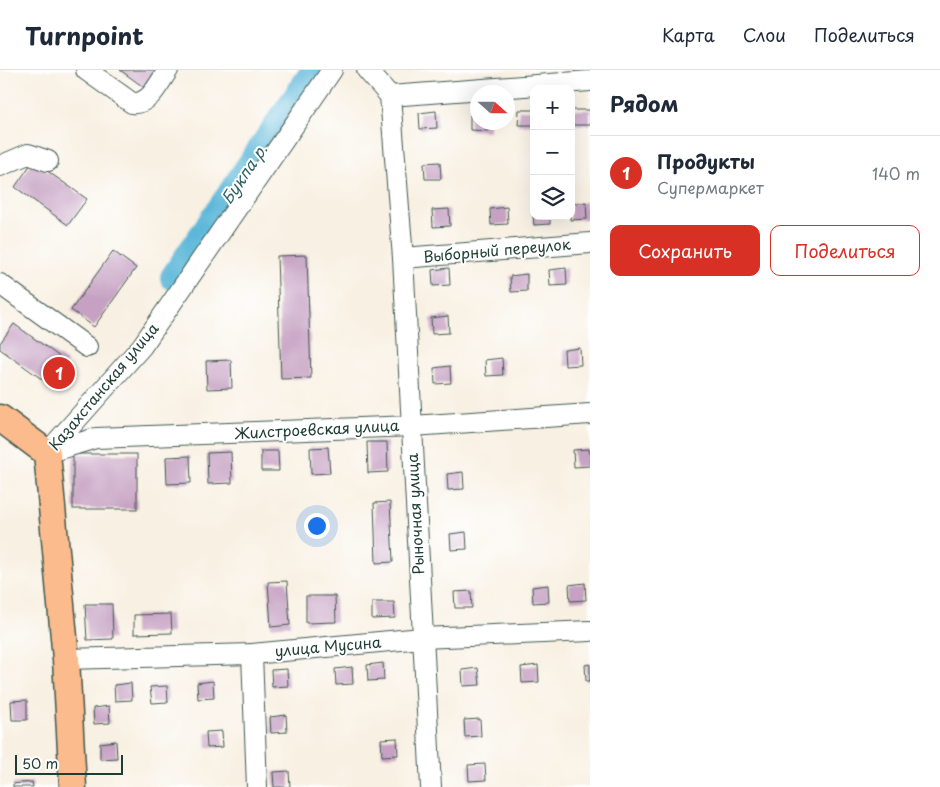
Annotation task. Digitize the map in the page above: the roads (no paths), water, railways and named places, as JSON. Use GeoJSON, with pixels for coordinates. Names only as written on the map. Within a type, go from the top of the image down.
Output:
{"type":"FeatureCollection","features":[{"type":"Feature","properties":{"kind":"main road"},"geometry":{"type":"LineString","coordinates":[[0,418],[47,453]]}},
{"type":"Feature","properties":{"kind":"main road","name":"Казахстанская улица"},"geometry":{"type":"LineString","coordinates":[[47,453],[66,660],[73,787]]}},
{"type":"Feature","properties":{"kind":"street"},"geometry":{"type":"LineString","coordinates":[[86,70],[136,104],[146,100],[168,70]]}},
{"type":"Feature","properties":{"kind":"street","name":"Казахстанская улица"},"geometry":{"type":"LineString","coordinates":[[47,453],[142,346],[332,70]]}},
{"type":"Feature","properties":{"kind":"street"},"geometry":{"type":"LineString","coordinates":[[367,70],[390,96],[590,81]]}},
{"type":"Feature","properties":{"kind":"street","name":"Рыночная улица"},"geometry":{"type":"LineString","coordinates":[[390,96],[403,258],[431,787]]}},
{"type":"Feature","properties":{"kind":"street"},"geometry":{"type":"LineString","coordinates":[[0,166],[28,154],[48,161]]}},
{"type":"Feature","properties":{"kind":"street","name":"Выборный переулок"},"geometry":{"type":"LineString","coordinates":[[403,258],[590,243]]}},
{"type":"Feature","properties":{"kind":"street"},"geometry":{"type":"LineString","coordinates":[[0,284],[87,347]]}},
{"type":"Feature","properties":{"kind":"street","name":"Жилстроевская улица"},"geometry":{"type":"LineString","coordinates":[[47,453],[96,438],[412,426],[590,414]]}},
{"type":"Feature","properties":{"kind":"street","name":"улица Мусина"},"geometry":{"type":"LineString","coordinates":[[66,660],[252,654],[422,638],[590,631]]}},
{"type":"Feature","properties":{"kind":"street"},"geometry":{"type":"LineString","coordinates":[[252,654],[257,787]]}},
{"type":"Feature","properties":{"kind":"waterway","name":"Букпа р."},"geometry":{"type":"LineString","coordinates":[[173,277],[314,70]]}},
{"type":"Feature","properties":{"kind":"place","name":"Продукты"},"geometry":{"type":"Point","coordinates":[59,373]}}]}
